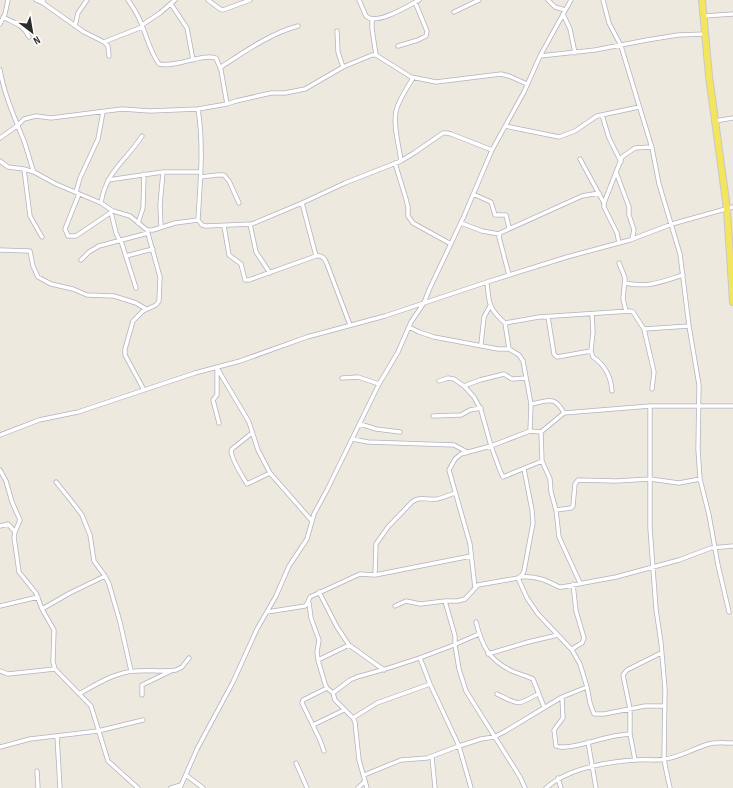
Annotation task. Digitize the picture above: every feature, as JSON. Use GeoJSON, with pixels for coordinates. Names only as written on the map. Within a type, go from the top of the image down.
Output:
{"type":"FeatureCollection","features":[{"type":"Feature","properties":{"kind":"main road"},"geometry":{"type":"LineString","coordinates":[[702,0],[715,121],[730,208],[733,302]]}},
{"type":"Feature","properties":{"kind":"street"},"geometry":{"type":"LineString","coordinates":[[0,24],[8,0]]}},
{"type":"Feature","properties":{"kind":"street"},"geometry":{"type":"LineString","coordinates":[[36,0],[43,2],[75,26],[104,42],[108,46],[109,56]]}},
{"type":"Feature","properties":{"kind":"street"},"geometry":{"type":"LineString","coordinates":[[75,26],[78,13],[87,0]]}},
{"type":"Feature","properties":{"kind":"street"},"geometry":{"type":"LineString","coordinates":[[128,0],[142,26],[153,54],[159,64],[168,65],[213,57],[218,61],[221,67],[227,104]]}},
{"type":"Feature","properties":{"kind":"street"},"geometry":{"type":"LineString","coordinates":[[104,42],[142,26],[175,0]]}},
{"type":"Feature","properties":{"kind":"street"},"geometry":{"type":"LineString","coordinates":[[208,0],[223,10],[250,0]]}},
{"type":"Feature","properties":{"kind":"street"},"geometry":{"type":"LineString","coordinates":[[359,0],[366,16],[376,20],[393,14],[419,0]]}},
{"type":"Feature","properties":{"kind":"street"},"geometry":{"type":"LineString","coordinates":[[454,12],[479,0]]}},
{"type":"Feature","properties":{"kind":"street"},"geometry":{"type":"LineString","coordinates":[[548,0],[555,7],[565,10]]}},
{"type":"Feature","properties":{"kind":"street"},"geometry":{"type":"LineString","coordinates":[[171,788],[180,787],[289,566],[307,539],[314,514],[379,384],[398,352],[409,327],[424,303],[461,223],[492,150],[524,92],[540,56],[571,0]]}},
{"type":"Feature","properties":{"kind":"street"},"geometry":{"type":"LineString","coordinates":[[603,0],[610,23],[621,46],[651,147],[659,184],[680,254],[689,326],[699,385],[698,449],[700,479],[729,612]]}},
{"type":"Feature","properties":{"kind":"street"},"geometry":{"type":"LineString","coordinates":[[398,46],[426,36],[427,31],[415,2]]}},
{"type":"Feature","properties":{"kind":"street"},"geometry":{"type":"LineString","coordinates":[[171,4],[187,28],[192,60]]}},
{"type":"Feature","properties":{"kind":"street"},"geometry":{"type":"LineString","coordinates":[[563,14],[570,29],[575,52]]}},
{"type":"Feature","properties":{"kind":"street"},"geometry":{"type":"LineString","coordinates":[[704,16],[733,14]]}},
{"type":"Feature","properties":{"kind":"street"},"geometry":{"type":"LineString","coordinates":[[3,17],[25,28],[29,37]]}},
{"type":"Feature","properties":{"kind":"street"},"geometry":{"type":"LineString","coordinates":[[372,19],[376,55]]}},
{"type":"Feature","properties":{"kind":"street"},"geometry":{"type":"LineString","coordinates":[[221,67],[270,36],[298,26]]}},
{"type":"Feature","properties":{"kind":"street"},"geometry":{"type":"LineString","coordinates":[[337,31],[338,52],[344,67]]}},
{"type":"Feature","properties":{"kind":"street"},"geometry":{"type":"LineString","coordinates":[[540,56],[621,46],[678,35],[705,34]]}},
{"type":"Feature","properties":{"kind":"street"},"geometry":{"type":"LineString","coordinates":[[0,138],[24,119],[36,116],[56,118],[122,109],[150,111],[198,109],[227,104],[236,100],[271,93],[305,88],[344,67],[372,55],[376,55],[413,78],[436,82],[501,74],[527,84]]}},
{"type":"Feature","properties":{"kind":"street"},"geometry":{"type":"LineString","coordinates":[[0,70],[17,126],[25,143],[29,161],[34,172]]}},
{"type":"Feature","properties":{"kind":"street"},"geometry":{"type":"LineString","coordinates":[[401,161],[396,110],[402,96],[413,78]]}},
{"type":"Feature","properties":{"kind":"street"},"geometry":{"type":"LineString","coordinates":[[505,126],[560,137],[575,131],[591,119],[638,107]]}},
{"type":"Feature","properties":{"kind":"street"},"geometry":{"type":"LineString","coordinates":[[198,109],[200,122],[201,172],[198,220],[202,225],[224,226],[250,224],[302,203],[345,183],[401,161],[440,135],[447,133],[492,150]]}},
{"type":"Feature","properties":{"kind":"street"},"geometry":{"type":"LineString","coordinates":[[103,112],[98,139],[80,178],[77,193],[65,229],[68,236],[76,236],[112,212]]}},
{"type":"Feature","properties":{"kind":"street"},"geometry":{"type":"LineString","coordinates":[[602,115],[609,138],[621,162]]}},
{"type":"Feature","properties":{"kind":"street"},"geometry":{"type":"LineString","coordinates":[[715,121],[733,118]]}},
{"type":"Feature","properties":{"kind":"street"},"geometry":{"type":"LineString","coordinates":[[101,202],[102,194],[115,168],[142,136]]}},
{"type":"Feature","properties":{"kind":"street"},"geometry":{"type":"LineString","coordinates":[[604,203],[624,156],[634,149],[651,147]]}},
{"type":"Feature","properties":{"kind":"street"},"geometry":{"type":"LineString","coordinates":[[580,158],[604,203],[604,207],[619,243]]}},
{"type":"Feature","properties":{"kind":"street"},"geometry":{"type":"LineString","coordinates":[[0,162],[11,168],[24,168],[77,193],[101,202],[112,212],[130,216],[148,232],[160,277],[158,303],[146,309],[133,321],[125,349],[125,355],[144,390]]}},
{"type":"Feature","properties":{"kind":"street"},"geometry":{"type":"LineString","coordinates":[[395,163],[406,199],[408,216],[410,220],[451,244]]}},
{"type":"Feature","properties":{"kind":"street"},"geometry":{"type":"LineString","coordinates":[[24,168],[30,216],[42,237]]}},
{"type":"Feature","properties":{"kind":"street"},"geometry":{"type":"LineString","coordinates":[[108,180],[163,172],[201,172]]}},
{"type":"Feature","properties":{"kind":"street"},"geometry":{"type":"LineString","coordinates":[[161,227],[160,205],[163,172]]}},
{"type":"Feature","properties":{"kind":"street"},"geometry":{"type":"LineString","coordinates":[[616,172],[629,207],[629,215],[634,230],[632,239]]}},
{"type":"Feature","properties":{"kind":"street"},"geometry":{"type":"LineString","coordinates":[[138,223],[142,208],[144,174]]}},
{"type":"Feature","properties":{"kind":"street"},"geometry":{"type":"LineString","coordinates":[[200,177],[224,175],[229,181],[239,203]]}},
{"type":"Feature","properties":{"kind":"street"},"geometry":{"type":"LineString","coordinates":[[461,223],[482,231],[499,234],[509,228],[582,196],[599,193]]}},
{"type":"Feature","properties":{"kind":"street"},"geometry":{"type":"LineString","coordinates":[[473,194],[491,202],[495,214],[506,215],[509,228]]}},
{"type":"Feature","properties":{"kind":"street"},"geometry":{"type":"LineString","coordinates":[[302,203],[316,256]]}},
{"type":"Feature","properties":{"kind":"street"},"geometry":{"type":"LineString","coordinates":[[0,435],[39,420],[78,412],[217,368],[295,341],[385,316],[486,282],[632,239],[672,224],[730,208]]}},
{"type":"Feature","properties":{"kind":"street"},"geometry":{"type":"LineString","coordinates":[[112,212],[116,233],[121,241],[136,288]]}},
{"type":"Feature","properties":{"kind":"street"},"geometry":{"type":"LineString","coordinates":[[81,260],[89,252],[99,246],[121,241],[175,223],[198,220]]}},
{"type":"Feature","properties":{"kind":"street"},"geometry":{"type":"LineString","coordinates":[[250,224],[256,252],[270,273]]}},
{"type":"Feature","properties":{"kind":"street"},"geometry":{"type":"LineString","coordinates":[[224,226],[228,252],[241,264],[244,279],[249,280],[316,256],[322,256],[326,260],[350,325]]}},
{"type":"Feature","properties":{"kind":"street"},"geometry":{"type":"LineString","coordinates":[[499,234],[509,275]]}},
{"type":"Feature","properties":{"kind":"street"},"geometry":{"type":"LineString","coordinates":[[126,256],[153,249]]}},
{"type":"Feature","properties":{"kind":"street"},"geometry":{"type":"LineString","coordinates":[[0,250],[30,251],[33,266],[38,276],[51,284],[73,289],[87,295],[114,296],[136,303],[146,309]]}},
{"type":"Feature","properties":{"kind":"street"},"geometry":{"type":"LineString","coordinates":[[619,263],[625,278],[623,299],[626,311]]}},
{"type":"Feature","properties":{"kind":"street"},"geometry":{"type":"LineString","coordinates":[[625,283],[645,285],[656,284],[683,274]]}},
{"type":"Feature","properties":{"kind":"street"},"geometry":{"type":"LineString","coordinates":[[486,282],[490,306],[505,323],[509,348]]}},
{"type":"Feature","properties":{"kind":"street"},"geometry":{"type":"LineString","coordinates":[[481,344],[484,317],[490,306]]}},
{"type":"Feature","properties":{"kind":"street"},"geometry":{"type":"LineString","coordinates":[[505,323],[548,317],[626,311],[633,312],[644,329],[654,372],[652,389]]}},
{"type":"Feature","properties":{"kind":"street"},"geometry":{"type":"LineString","coordinates":[[592,314],[593,357],[600,361],[609,376],[612,391]]}},
{"type":"Feature","properties":{"kind":"street"},"geometry":{"type":"LineString","coordinates":[[548,317],[554,354],[557,357],[592,351]]}},
{"type":"Feature","properties":{"kind":"street"},"geometry":{"type":"LineString","coordinates":[[644,329],[689,326]]}},
{"type":"Feature","properties":{"kind":"street"},"geometry":{"type":"LineString","coordinates":[[409,327],[434,337],[481,344],[498,349],[509,348],[519,355],[523,361],[531,404],[530,431]]}},
{"type":"Feature","properties":{"kind":"street"},"geometry":{"type":"LineString","coordinates":[[217,368],[218,393],[213,400],[219,424]]}},
{"type":"Feature","properties":{"kind":"street"},"geometry":{"type":"LineString","coordinates":[[217,368],[250,422],[258,450],[270,473],[312,521]]}},
{"type":"Feature","properties":{"kind":"street"},"geometry":{"type":"LineString","coordinates":[[464,386],[504,374],[509,378],[526,378]]}},
{"type":"Feature","properties":{"kind":"street"},"geometry":{"type":"LineString","coordinates":[[342,378],[358,377],[379,384]]}},
{"type":"Feature","properties":{"kind":"street"},"geometry":{"type":"LineString","coordinates":[[439,381],[448,378],[454,379],[474,396],[481,408],[490,446],[501,474],[504,477],[542,461]]}},
{"type":"Feature","properties":{"kind":"street"},"geometry":{"type":"LineString","coordinates":[[531,404],[554,400],[558,403],[564,413]]}},
{"type":"Feature","properties":{"kind":"street"},"geometry":{"type":"LineString","coordinates":[[475,588],[470,544],[449,470],[455,459],[461,454],[490,446],[530,431],[541,432],[564,413],[650,406],[733,406]]}},
{"type":"Feature","properties":{"kind":"street"},"geometry":{"type":"LineString","coordinates":[[650,406],[650,528],[656,609],[665,689],[664,759],[670,788]]}},
{"type":"Feature","properties":{"kind":"street"},"geometry":{"type":"LineString","coordinates":[[433,416],[461,415],[470,410],[481,408]]}},
{"type":"Feature","properties":{"kind":"street"},"geometry":{"type":"LineString","coordinates":[[360,424],[376,429],[400,432]]}},
{"type":"Feature","properties":{"kind":"street"},"geometry":{"type":"LineString","coordinates":[[541,432],[542,461],[550,479],[559,537],[580,583]]}},
{"type":"Feature","properties":{"kind":"street"},"geometry":{"type":"LineString","coordinates":[[252,433],[232,449],[231,453],[237,468],[247,484],[270,473]]}},
{"type":"Feature","properties":{"kind":"street"},"geometry":{"type":"LineString","coordinates":[[352,439],[368,442],[454,445],[466,452]]}},
{"type":"Feature","properties":{"kind":"street"},"geometry":{"type":"LineString","coordinates":[[519,577],[524,571],[533,523],[524,469]]}},
{"type":"Feature","properties":{"kind":"street"},"geometry":{"type":"LineString","coordinates":[[0,470],[6,481],[12,502],[20,520],[15,532],[19,572],[36,593],[42,609],[54,630],[53,662],[55,669],[93,708],[98,731],[108,761],[138,788]]}},
{"type":"Feature","properties":{"kind":"street"},"geometry":{"type":"LineString","coordinates":[[556,510],[571,508],[573,506],[575,484],[578,480],[616,481],[650,479],[679,483],[700,479]]}},
{"type":"Feature","properties":{"kind":"street"},"geometry":{"type":"LineString","coordinates":[[56,482],[74,502],[82,515],[90,535],[94,561],[105,576],[120,622],[131,671]]}},
{"type":"Feature","properties":{"kind":"street"},"geometry":{"type":"LineString","coordinates":[[375,574],[376,544],[388,526],[415,499],[436,499],[455,493]]}},
{"type":"Feature","properties":{"kind":"street"},"geometry":{"type":"LineString","coordinates":[[0,526],[8,524],[15,532]]}},
{"type":"Feature","properties":{"kind":"street"},"geometry":{"type":"LineString","coordinates":[[395,606],[406,601],[420,604],[458,601],[465,599],[478,586],[519,577],[528,576],[542,578],[559,587],[616,577],[679,560],[716,548],[733,546]]}},
{"type":"Feature","properties":{"kind":"street"},"geometry":{"type":"LineString","coordinates":[[267,612],[305,606],[310,597],[360,574],[375,574],[471,556]]}},
{"type":"Feature","properties":{"kind":"street"},"geometry":{"type":"LineString","coordinates":[[42,609],[105,576]]}},
{"type":"Feature","properties":{"kind":"street"},"geometry":{"type":"LineString","coordinates":[[519,577],[527,598],[538,614],[572,650],[580,664],[594,714],[604,714],[645,706],[665,706]]}},
{"type":"Feature","properties":{"kind":"street"},"geometry":{"type":"LineString","coordinates":[[572,650],[574,647],[582,644],[584,638],[576,612],[573,584]]}},
{"type":"Feature","properties":{"kind":"street"},"geometry":{"type":"LineString","coordinates":[[319,592],[337,627],[349,645],[384,670]]}},
{"type":"Feature","properties":{"kind":"street"},"geometry":{"type":"LineString","coordinates":[[0,606],[38,597]]}},
{"type":"Feature","properties":{"kind":"street"},"geometry":{"type":"LineString","coordinates":[[308,601],[311,618],[319,640],[317,652],[318,660],[327,688],[333,694],[335,700],[353,718],[355,722],[359,760],[367,788]]}},
{"type":"Feature","properties":{"kind":"street"},"geometry":{"type":"LineString","coordinates":[[445,601],[455,636],[455,645],[461,680],[466,691],[520,777],[525,788]]}},
{"type":"Feature","properties":{"kind":"street"},"geometry":{"type":"LineString","coordinates":[[476,622],[484,648],[488,654],[499,664],[513,672],[533,679],[544,707]]}},
{"type":"Feature","properties":{"kind":"street"},"geometry":{"type":"LineString","coordinates":[[333,694],[350,680],[357,677],[420,658],[479,634]]}},
{"type":"Feature","properties":{"kind":"street"},"geometry":{"type":"LineString","coordinates":[[488,654],[558,635]]}},
{"type":"Feature","properties":{"kind":"street"},"geometry":{"type":"LineString","coordinates":[[318,660],[345,645],[349,645]]}},
{"type":"Feature","properties":{"kind":"street"},"geometry":{"type":"LineString","coordinates":[[635,760],[630,734],[630,709],[624,672],[661,653]]}},
{"type":"Feature","properties":{"kind":"street"},"geometry":{"type":"LineString","coordinates":[[142,696],[142,685],[182,667],[189,658]]}},
{"type":"Feature","properties":{"kind":"street"},"geometry":{"type":"LineString","coordinates":[[420,658],[430,684],[459,746],[471,788]]}},
{"type":"Feature","properties":{"kind":"street"},"geometry":{"type":"LineString","coordinates":[[0,671],[8,674],[55,669]]}},
{"type":"Feature","properties":{"kind":"street"},"geometry":{"type":"LineString","coordinates":[[79,694],[107,678],[131,671],[172,671]]}},
{"type":"Feature","properties":{"kind":"street"},"geometry":{"type":"LineString","coordinates":[[353,718],[377,703],[430,684]]}},
{"type":"Feature","properties":{"kind":"street"},"geometry":{"type":"LineString","coordinates":[[364,775],[401,760],[432,757],[459,746],[481,739],[494,737],[562,697],[587,687]]}},
{"type":"Feature","properties":{"kind":"street"},"geometry":{"type":"LineString","coordinates":[[324,751],[302,703],[303,700],[327,688]]}},
{"type":"Feature","properties":{"kind":"street"},"geometry":{"type":"LineString","coordinates":[[497,694],[520,704],[538,694]]}},
{"type":"Feature","properties":{"kind":"street"},"geometry":{"type":"LineString","coordinates":[[562,697],[562,718],[554,730],[556,746],[559,748],[611,736],[630,734]]}},
{"type":"Feature","properties":{"kind":"street"},"geometry":{"type":"LineString","coordinates":[[313,725],[344,710]]}},
{"type":"Feature","properties":{"kind":"street"},"geometry":{"type":"LineString","coordinates":[[0,747],[30,739],[98,731],[143,720]]}},
{"type":"Feature","properties":{"kind":"street"},"geometry":{"type":"LineString","coordinates":[[57,736],[60,788]]}},
{"type":"Feature","properties":{"kind":"street"},"geometry":{"type":"LineString","coordinates":[[588,742],[596,788]]}},
{"type":"Feature","properties":{"kind":"street"},"geometry":{"type":"LineString","coordinates":[[546,788],[558,778],[572,772],[635,760],[664,759],[678,756],[709,744],[733,743]]}},
{"type":"Feature","properties":{"kind":"street"},"geometry":{"type":"LineString","coordinates":[[432,757],[435,788]]}},
{"type":"Feature","properties":{"kind":"street"},"geometry":{"type":"LineString","coordinates":[[296,763],[307,788]]}},
{"type":"Feature","properties":{"kind":"street"},"geometry":{"type":"LineString","coordinates":[[37,771],[38,788]]}},
{"type":"Feature","properties":{"kind":"street"},"geometry":{"type":"LineString","coordinates":[[186,775],[203,788]]}},
{"type":"Feature","properties":{"kind":"street"},"geometry":{"type":"LineString","coordinates":[[558,778],[562,788]]}},
{"type":"Feature","properties":{"kind":"street"},"geometry":{"type":"LineString","coordinates":[[358,788],[365,781]]}}]}
